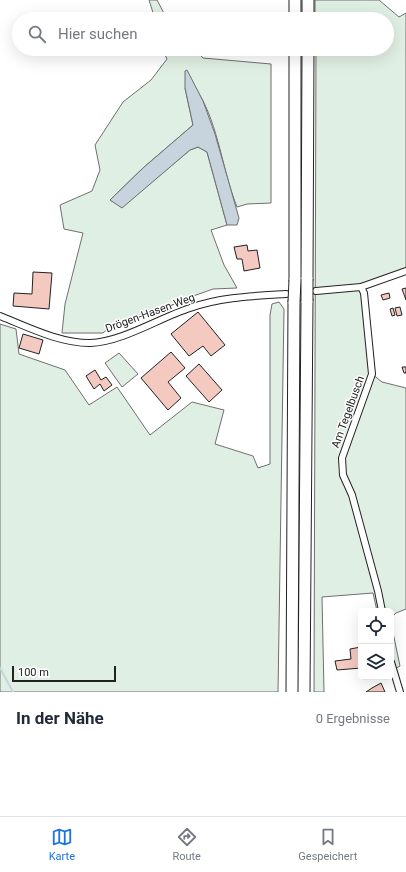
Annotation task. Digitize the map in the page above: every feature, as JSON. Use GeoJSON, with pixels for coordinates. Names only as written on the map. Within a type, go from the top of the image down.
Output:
{"type":"FeatureCollection","features":[{"type":"Feature","properties":{"kind":"highway"},"geometry":{"type":"LineString","coordinates":[[295,0],[295,12]]}},
{"type":"Feature","properties":{"kind":"highway"},"geometry":{"type":"LineString","coordinates":[[308,0],[308,12]]}},
{"type":"Feature","properties":{"kind":"highway"},"geometry":{"type":"LineString","coordinates":[[292,692],[295,56]]}},
{"type":"Feature","properties":{"kind":"highway"},"geometry":{"type":"LineString","coordinates":[[304,692],[308,56]]}},
{"type":"Feature","properties":{"kind":"street"},"geometry":{"type":"LineString","coordinates":[[316,291],[361,287],[406,271]]}},
{"type":"Feature","properties":{"kind":"street","name":"Am Tegelbusch"},"geometry":{"type":"LineString","coordinates":[[361,287],[364,293],[372,374],[342,458],[343,475],[354,502],[381,608]]}},
{"type":"Feature","properties":{"kind":"street","name":"Drögen-Hasen-Weg"},"geometry":{"type":"LineString","coordinates":[[0,316],[54,336],[76,342],[91,343],[124,335],[191,307],[232,298],[286,294]]}},
{"type":"Feature","properties":{"kind":"street"},"geometry":{"type":"LineString","coordinates":[[394,672],[400,692]]}},
{"type":"Feature","properties":{"kind":"green space"},"geometry":{"type":"Polygon","coordinates":[[[149,0],[157,0],[163,12],[153,12],[149,0]]]}},
{"type":"Feature","properties":{"kind":"green space"},"geometry":{"type":"Polygon","coordinates":[[[315,0],[379,0],[393,12],[315,12],[315,0]]]}},
{"type":"Feature","properties":{"kind":"green space"},"geometry":{"type":"Polygon","coordinates":[[[394,13],[399,17],[406,13],[406,271],[362,287],[372,374],[382,382],[406,388],[406,609],[394,615],[394,608],[376,608],[373,593],[322,597],[324,692],[314,692],[316,56],[394,56],[394,13]]]}},
{"type":"Feature","properties":{"kind":"green space"},"geometry":{"type":"Polygon","coordinates":[[[166,56],[201,56],[203,58],[271,64],[271,203],[247,204],[237,207],[216,134],[205,105],[198,92],[185,88],[193,125],[143,168],[110,200],[122,207],[190,150],[198,147],[207,152],[227,225],[211,230],[224,265],[237,288],[213,289],[112,325],[103,333],[62,333],[65,304],[83,233],[64,229],[60,205],[92,191],[100,170],[95,145],[123,102],[151,80],[167,59],[166,56]]]}},
{"type":"Feature","properties":{"kind":"green space"},"geometry":{"type":"Polygon","coordinates":[[[279,302],[284,309],[278,692],[0,692],[0,324],[16,329],[19,354],[65,370],[89,405],[117,387],[150,435],[192,402],[224,410],[215,444],[253,456],[258,468],[270,464],[270,315],[272,304],[279,302]]]}},
{"type":"Feature","properties":{"kind":"green space"},"geometry":{"type":"Polygon","coordinates":[[[119,353],[138,374],[122,387],[105,363],[119,353]]]}},
{"type":"Feature","properties":{"kind":"green space"},"geometry":{"type":"Polygon","coordinates":[[[394,637],[400,666],[394,669],[394,637]]]}},
{"type":"Feature","properties":{"kind":"shaded area"},"geometry":{"type":"Polygon","coordinates":[[[187,70],[203,101],[215,134],[239,218],[237,225],[227,225],[207,152],[198,147],[190,150],[122,208],[110,200],[143,168],[193,125],[185,88],[185,71],[187,70]]]}},
{"type":"Feature","properties":{"kind":"building"},"geometry":{"type":"Polygon","coordinates":[[[247,245],[248,251],[257,250],[260,268],[244,271],[242,259],[237,259],[234,247],[247,245]]]}},
{"type":"Feature","properties":{"kind":"building"},"geometry":{"type":"Polygon","coordinates":[[[33,272],[52,273],[49,309],[13,306],[14,293],[32,294],[33,272]]]}},
{"type":"Feature","properties":{"kind":"building"},"geometry":{"type":"Polygon","coordinates":[[[406,288],[406,300],[402,289],[406,288]]]}},
{"type":"Feature","properties":{"kind":"building"},"geometry":{"type":"Polygon","coordinates":[[[389,293],[390,298],[383,300],[381,295],[389,293]]]}},
{"type":"Feature","properties":{"kind":"building"},"geometry":{"type":"Polygon","coordinates":[[[400,307],[402,315],[397,316],[395,308],[400,307]]]}},
{"type":"Feature","properties":{"kind":"building"},"geometry":{"type":"Polygon","coordinates":[[[393,308],[395,315],[392,316],[390,309],[393,308]]]}},
{"type":"Feature","properties":{"kind":"building"},"geometry":{"type":"Polygon","coordinates":[[[198,312],[225,345],[211,356],[203,346],[189,356],[171,334],[198,312]]]}},
{"type":"Feature","properties":{"kind":"building"},"geometry":{"type":"Polygon","coordinates":[[[23,334],[43,340],[39,354],[19,348],[23,334]]]}},
{"type":"Feature","properties":{"kind":"building"},"geometry":{"type":"Polygon","coordinates":[[[171,352],[185,368],[168,382],[181,398],[168,410],[141,378],[171,352]]]}},
{"type":"Feature","properties":{"kind":"building"},"geometry":{"type":"Polygon","coordinates":[[[199,364],[222,390],[209,402],[186,376],[199,364]]]}},
{"type":"Feature","properties":{"kind":"building"},"geometry":{"type":"Polygon","coordinates":[[[402,367],[406,367],[406,373],[404,373],[402,367]]]}},
{"type":"Feature","properties":{"kind":"building"},"geometry":{"type":"Polygon","coordinates":[[[95,370],[101,380],[106,377],[112,385],[104,391],[100,384],[94,389],[86,376],[95,370]]]}},
{"type":"Feature","properties":{"kind":"building"},"geometry":{"type":"Polygon","coordinates":[[[358,648],[358,668],[337,670],[335,661],[351,659],[350,649],[358,648]]]}},
{"type":"Feature","properties":{"kind":"building"},"geometry":{"type":"Polygon","coordinates":[[[381,683],[385,692],[366,692],[372,688],[381,683]]]}},
{"type":"Feature","properties":{"kind":"waterway"},"geometry":{"type":"LineString","coordinates":[[0,668],[13,692]]}}]}
